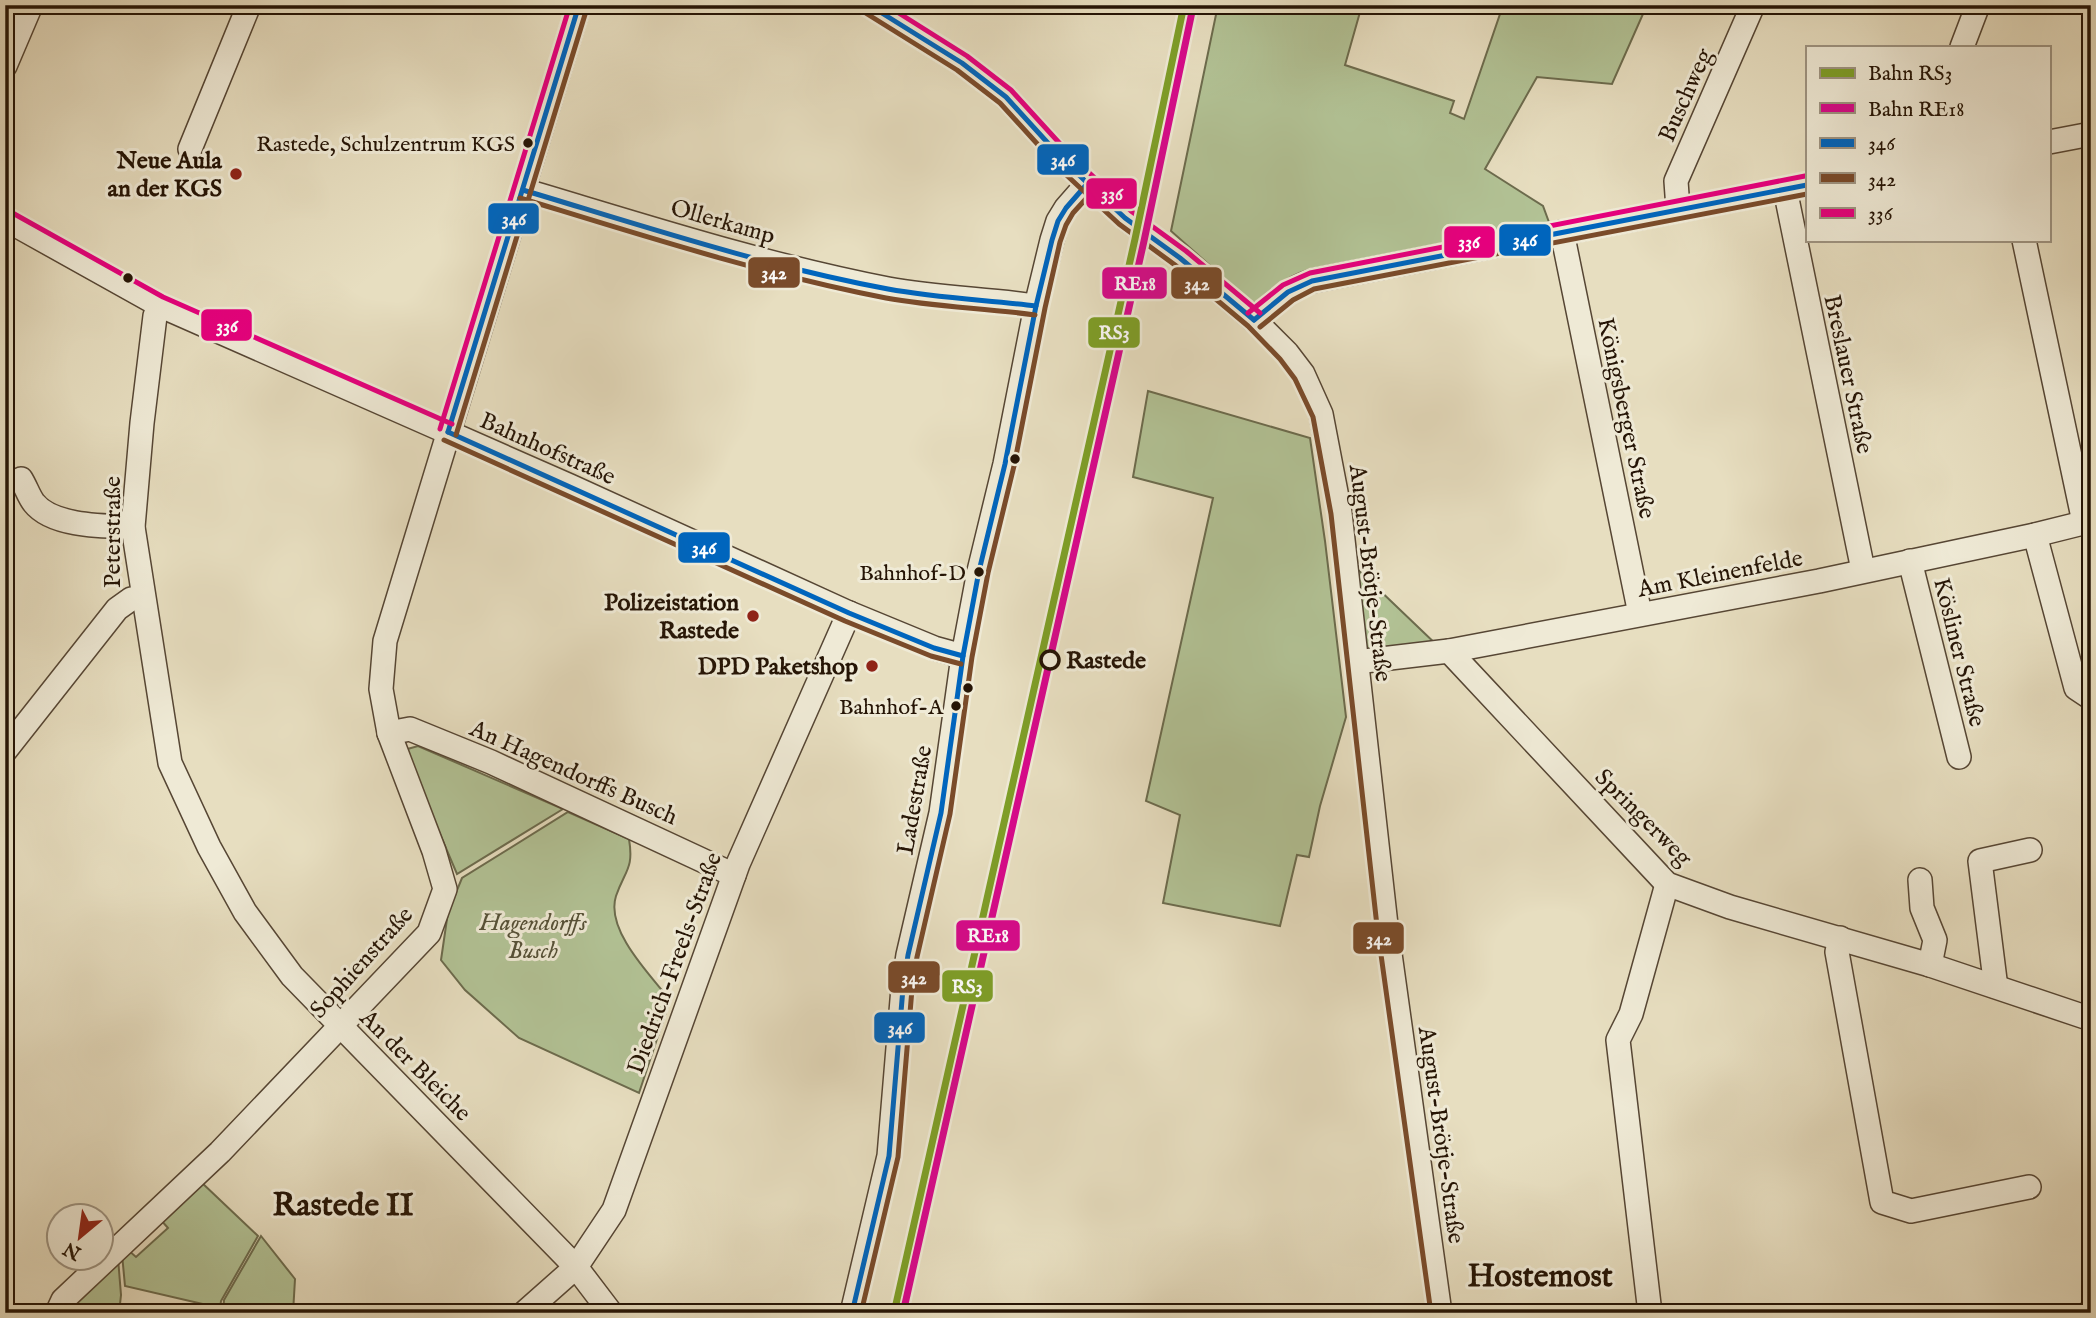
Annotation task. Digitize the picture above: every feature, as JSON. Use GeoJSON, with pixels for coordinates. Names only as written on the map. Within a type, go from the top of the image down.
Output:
{"type":"FeatureCollection","features":[{"type":"Feature","properties":{"kind":"street"},"geometry":{"type":"LineString","coordinates":[[5,66],[31,5]]}},
{"type":"Feature","properties":{"kind":"street"},"geometry":{"type":"LineString","coordinates":[[190,149],[249,5]]}},
{"type":"Feature","properties":{"kind":"street","name":"Sophienstraße"},"geometry":{"type":"LineString","coordinates":[[57,1313],[63,1300],[220,1152],[429,933],[445,889],[430,839],[390,733],[381,689],[385,641],[579,5]]}},
{"type":"Feature","properties":{"kind":"street","name":"August-Brötje-Straße"},"geometry":{"type":"LineString","coordinates":[[869,5],[962,63],[1006,97],[1087,184],[1125,218],[1180,258],[1254,320],[1287,353],[1303,374],[1321,414],[1340,513],[1386,925],[1440,1313]]}},
{"type":"Feature","properties":{"kind":"street","name":"Buschweg"},"geometry":{"type":"LineString","coordinates":[[1678,209],[1676,181],[1753,5]]}},
{"type":"Feature","properties":{"kind":"street"},"geometry":{"type":"LineString","coordinates":[[1962,46],[1978,5]]}},
{"type":"Feature","properties":{"kind":"street"},"geometry":{"type":"LineString","coordinates":[[2050,142],[2091,134]]}},
{"type":"Feature","properties":{"kind":"street","name":"Ladestraße"},"geometry":{"type":"LineString","coordinates":[[852,1313],[889,1156],[906,966],[941,813],[963,656],[979,571],[1005,464],[1036,306],[1058,221],[1087,184]]}},
{"type":"Feature","properties":{"kind":"street"},"geometry":{"type":"LineString","coordinates":[[1254,320],[1280,297],[1295,287],[1312,281],[1796,187]]}},
{"type":"Feature","properties":{"kind":"street","name":"Breslauer Straße"},"geometry":{"type":"LineString","coordinates":[[1796,187],[1863,570]]}},
{"type":"Feature","properties":{"kind":"street","name":"Ollerkamp"},"geometry":{"type":"LineString","coordinates":[[523,190],[796,269],[889,289],[948,298],[1036,306]]}},
{"type":"Feature","properties":{"kind":"street","name":"Bahnhofstraße"},"geometry":{"type":"LineString","coordinates":[[5,219],[159,305],[849,613],[934,648],[963,656]]}},
{"type":"Feature","properties":{"kind":"street","name":"Königsberger Straße"},"geometry":{"type":"LineString","coordinates":[[1562,232],[1640,614]]}},
{"type":"Feature","properties":{"kind":"street"},"geometry":{"type":"LineString","coordinates":[[2024,242],[2087,521]]}},
{"type":"Feature","properties":{"kind":"street","name":"Peterstraße"},"geometry":{"type":"LineString","coordinates":[[5,751],[117,609],[131,600],[143,597],[133,527],[142,423],[155,316],[159,305]]}},
{"type":"Feature","properties":{"kind":"street"},"geometry":{"type":"LineString","coordinates":[[13,477],[35,504],[58,519],[133,527]]}},
{"type":"Feature","properties":{"kind":"street","name":"Am Kleinenfelde"},"geometry":{"type":"LineString","coordinates":[[1356,662],[1449,651],[1819,581],[2035,535],[2087,521]]}},
{"type":"Feature","properties":{"kind":"street"},"geometry":{"type":"LineString","coordinates":[[2035,535],[2076,688],[2091,698]]}},
{"type":"Feature","properties":{"kind":"street","name":"Kösliner Straße"},"geometry":{"type":"LineString","coordinates":[[1910,561],[1959,757]]}},
{"type":"Feature","properties":{"kind":"street","name":"An der Bleiche"},"geometry":{"type":"LineString","coordinates":[[143,597],[170,763],[209,847],[244,912],[292,976],[576,1267],[611,1313]]}},
{"type":"Feature","properties":{"kind":"street","name":"Diedrich-Freels-Straße"},"geometry":{"type":"LineString","coordinates":[[524,1313],[576,1267],[614,1210],[734,875],[849,613]]}},
{"type":"Feature","properties":{"kind":"street","name":"Springerweg"},"geometry":{"type":"LineString","coordinates":[[1449,651],[1667,884],[1730,908],[1930,965],[2091,1019]]}},
{"type":"Feature","properties":{"kind":"street","name":"An Hagendorffs Busch"},"geometry":{"type":"LineString","coordinates":[[390,733],[410,729],[491,762],[734,875]]}},
{"type":"Feature","properties":{"kind":"street"},"geometry":{"type":"LineString","coordinates":[[1994,986],[1980,861],[2030,850]]}},
{"type":"Feature","properties":{"kind":"street"},"geometry":{"type":"LineString","coordinates":[[1920,880],[1922,908],[1935,940],[1930,965]]}},
{"type":"Feature","properties":{"kind":"street"},"geometry":{"type":"LineString","coordinates":[[1650,1313],[1618,1040],[1631,1014],[1667,884]]}},
{"type":"Feature","properties":{"kind":"street"},"geometry":{"type":"LineString","coordinates":[[1840,938],[1837,952],[1882,1202],[1910,1212],[2029,1187]]}},
{"type":"Feature","properties":{"kind":"green space"},"geometry":{"type":"Polygon","coordinates":[[[1218,5],[1362,5],[1345,65],[1454,101],[1450,113],[1464,119],[1500,14],[1478,5],[1647,5],[1612,84],[1537,77],[1485,169],[1543,206],[1550,225],[1260,302],[1251,302],[1171,231],[1218,5]]]}},
{"type":"Feature","properties":{"kind":"green space"},"geometry":{"type":"Polygon","coordinates":[[[1148,391],[1310,438],[1346,717],[1320,806],[1309,857],[1297,855],[1280,926],[1163,903],[1180,815],[1146,801],[1213,498],[1133,477],[1148,391]]]}},
{"type":"Feature","properties":{"kind":"green space"},"geometry":{"type":"Polygon","coordinates":[[[1349,561],[1441,649],[1361,657],[1349,561]]]}},
{"type":"Feature","properties":{"kind":"green space"},"geometry":{"type":"Polygon","coordinates":[[[418,746],[563,809],[457,874],[404,750],[418,746]]]}},
{"type":"Feature","properties":{"kind":"green space","name":"Hagendorffs Busch"},"geometry":{"type":"Polygon","coordinates":[[[568,812],[629,839],[628,869],[616,896],[614,909],[617,923],[632,952],[670,1000],[639,1093],[519,1038],[465,990],[441,960],[448,912],[462,878],[568,812]]]}},
{"type":"Feature","properties":{"kind":"green space"},"geometry":{"type":"Polygon","coordinates":[[[200,1181],[258,1236],[221,1301],[220,1308],[125,1286],[122,1254],[127,1249],[136,1257],[168,1228],[160,1219],[200,1181]]]}},
{"type":"Feature","properties":{"kind":"green space"},"geometry":{"type":"Polygon","coordinates":[[[261,1236],[295,1279],[293,1313],[223,1313],[224,1300],[261,1236]]]}},
{"type":"Feature","properties":{"kind":"green space"},"geometry":{"type":"Polygon","coordinates":[[[118,1258],[121,1295],[119,1313],[66,1313],[105,1272],[116,1272],[118,1258]]]}},
{"type":"Feature","properties":{"kind":"rail line","name":"RS3"},"geometry":{"type":"LineString","coordinates":[[894,1313],[1135,239],[1184,5]]}},
{"type":"Feature","properties":{"kind":"rail line","name":"RE18"},"geometry":{"type":"LineString","coordinates":[[903,1313],[1144,241],[1193,7]]}},
{"type":"Feature","properties":{"kind":"transit line","name":"336"},"geometry":{"type":"LineString","coordinates":[[440,429],[570,5]]}},
{"type":"Feature","properties":{"kind":"transit line","name":"346"},"geometry":{"type":"LineString","coordinates":[[448,432],[579,5]]}},
{"type":"Feature","properties":{"kind":"transit line","name":"346"},"geometry":{"type":"LineString","coordinates":[[869,5],[962,63],[1006,97],[1067,164],[1125,218],[1180,258],[1254,320]]}},
{"type":"Feature","properties":{"kind":"transit line","name":"336"},"geometry":{"type":"LineString","coordinates":[[886,5],[967,56],[1011,90],[1073,158],[1131,211],[1186,251],[1260,313]]}},
{"type":"Feature","properties":{"kind":"transit line","name":"342"},"geometry":{"type":"LineString","coordinates":[[456,435],[587,8]]}},
{"type":"Feature","properties":{"kind":"transit line","name":"342"},"geometry":{"type":"LineString","coordinates":[[864,12],[957,70],[1000,103],[1061,170],[1119,224],[1175,265],[1248,326],[1295,379],[1313,417],[1331,514],[1377,926],[1431,1313]]}},
{"type":"Feature","properties":{"kind":"transit line","name":"336"},"geometry":{"type":"LineString","coordinates":[[1248,313],[1283,285],[1310,273],[1805,176]]}},
{"type":"Feature","properties":{"kind":"transit line","name":"346"},"geometry":{"type":"LineString","coordinates":[[852,1313],[889,1156],[908,955],[941,813],[963,656],[979,571],[1005,464],[1036,306],[1052,240],[1058,221],[1066,208],[1087,184]]}},
{"type":"Feature","properties":{"kind":"transit line","name":"346"},"geometry":{"type":"LineString","coordinates":[[1254,320],[1288,292],[1312,281],[1806,185]]}},
{"type":"Feature","properties":{"kind":"transit line","name":"346"},"geometry":{"type":"LineString","coordinates":[[523,190],[704,244],[842,280],[925,295],[1036,306]]}},
{"type":"Feature","properties":{"kind":"transit line","name":"342"},"geometry":{"type":"LineString","coordinates":[[861,1313],[898,1157],[912,989],[950,814],[972,657],[988,573],[1014,466],[1060,242],[1073,213],[1094,190]]}},
{"type":"Feature","properties":{"kind":"transit line","name":"342"},"geometry":{"type":"LineString","coordinates":[[1260,327],[1293,300],[1314,289],[1806,194]]}},
{"type":"Feature","properties":{"kind":"transit line","name":"342"},"geometry":{"type":"LineString","coordinates":[[520,198],[702,253],[840,288],[904,301],[1035,315]]}},
{"type":"Feature","properties":{"kind":"transit line","name":"336"},"geometry":{"type":"LineString","coordinates":[[9,211],[163,297],[452,424]]}},
{"type":"Feature","properties":{"kind":"transit line","name":"346"},"geometry":{"type":"LineString","coordinates":[[448,432],[849,613],[934,648],[963,656]]}},
{"type":"Feature","properties":{"kind":"transit line","name":"342"},"geometry":{"type":"LineString","coordinates":[[444,440],[845,621],[931,656],[961,664]]}},
{"type":"Feature","properties":{"kind":"place","name":"Rastede, Schulzentrum KGS"},"geometry":{"type":"Point","coordinates":[528,143]}},
{"type":"Feature","properties":{"kind":"place","name":"Neue Aula an der KGS"},"geometry":{"type":"Point","coordinates":[236,174]}},
{"type":"Feature","properties":{"kind":"place","name":"Bahnhof-D"},"geometry":{"type":"Point","coordinates":[979,572]}},
{"type":"Feature","properties":{"kind":"place","name":"Polizeistation Rastede"},"geometry":{"type":"Point","coordinates":[753,616]}},
{"type":"Feature","properties":{"kind":"place","name":"Rastede"},"geometry":{"type":"Point","coordinates":[1050,660]}},
{"type":"Feature","properties":{"kind":"place","name":"DPD Paketshop"},"geometry":{"type":"Point","coordinates":[872,666]}},
{"type":"Feature","properties":{"kind":"place","name":"Bahnhof-A"},"geometry":{"type":"Point","coordinates":[956,706]}},
{"type":"Feature","properties":{"kind":"district","name":"Rastede II"},"geometry":{"type":"Point","coordinates":[343,1204]}},
{"type":"Feature","properties":{"kind":"district","name":"Hostemost"},"geometry":{"type":"Point","coordinates":[1540,1275]}}]}
